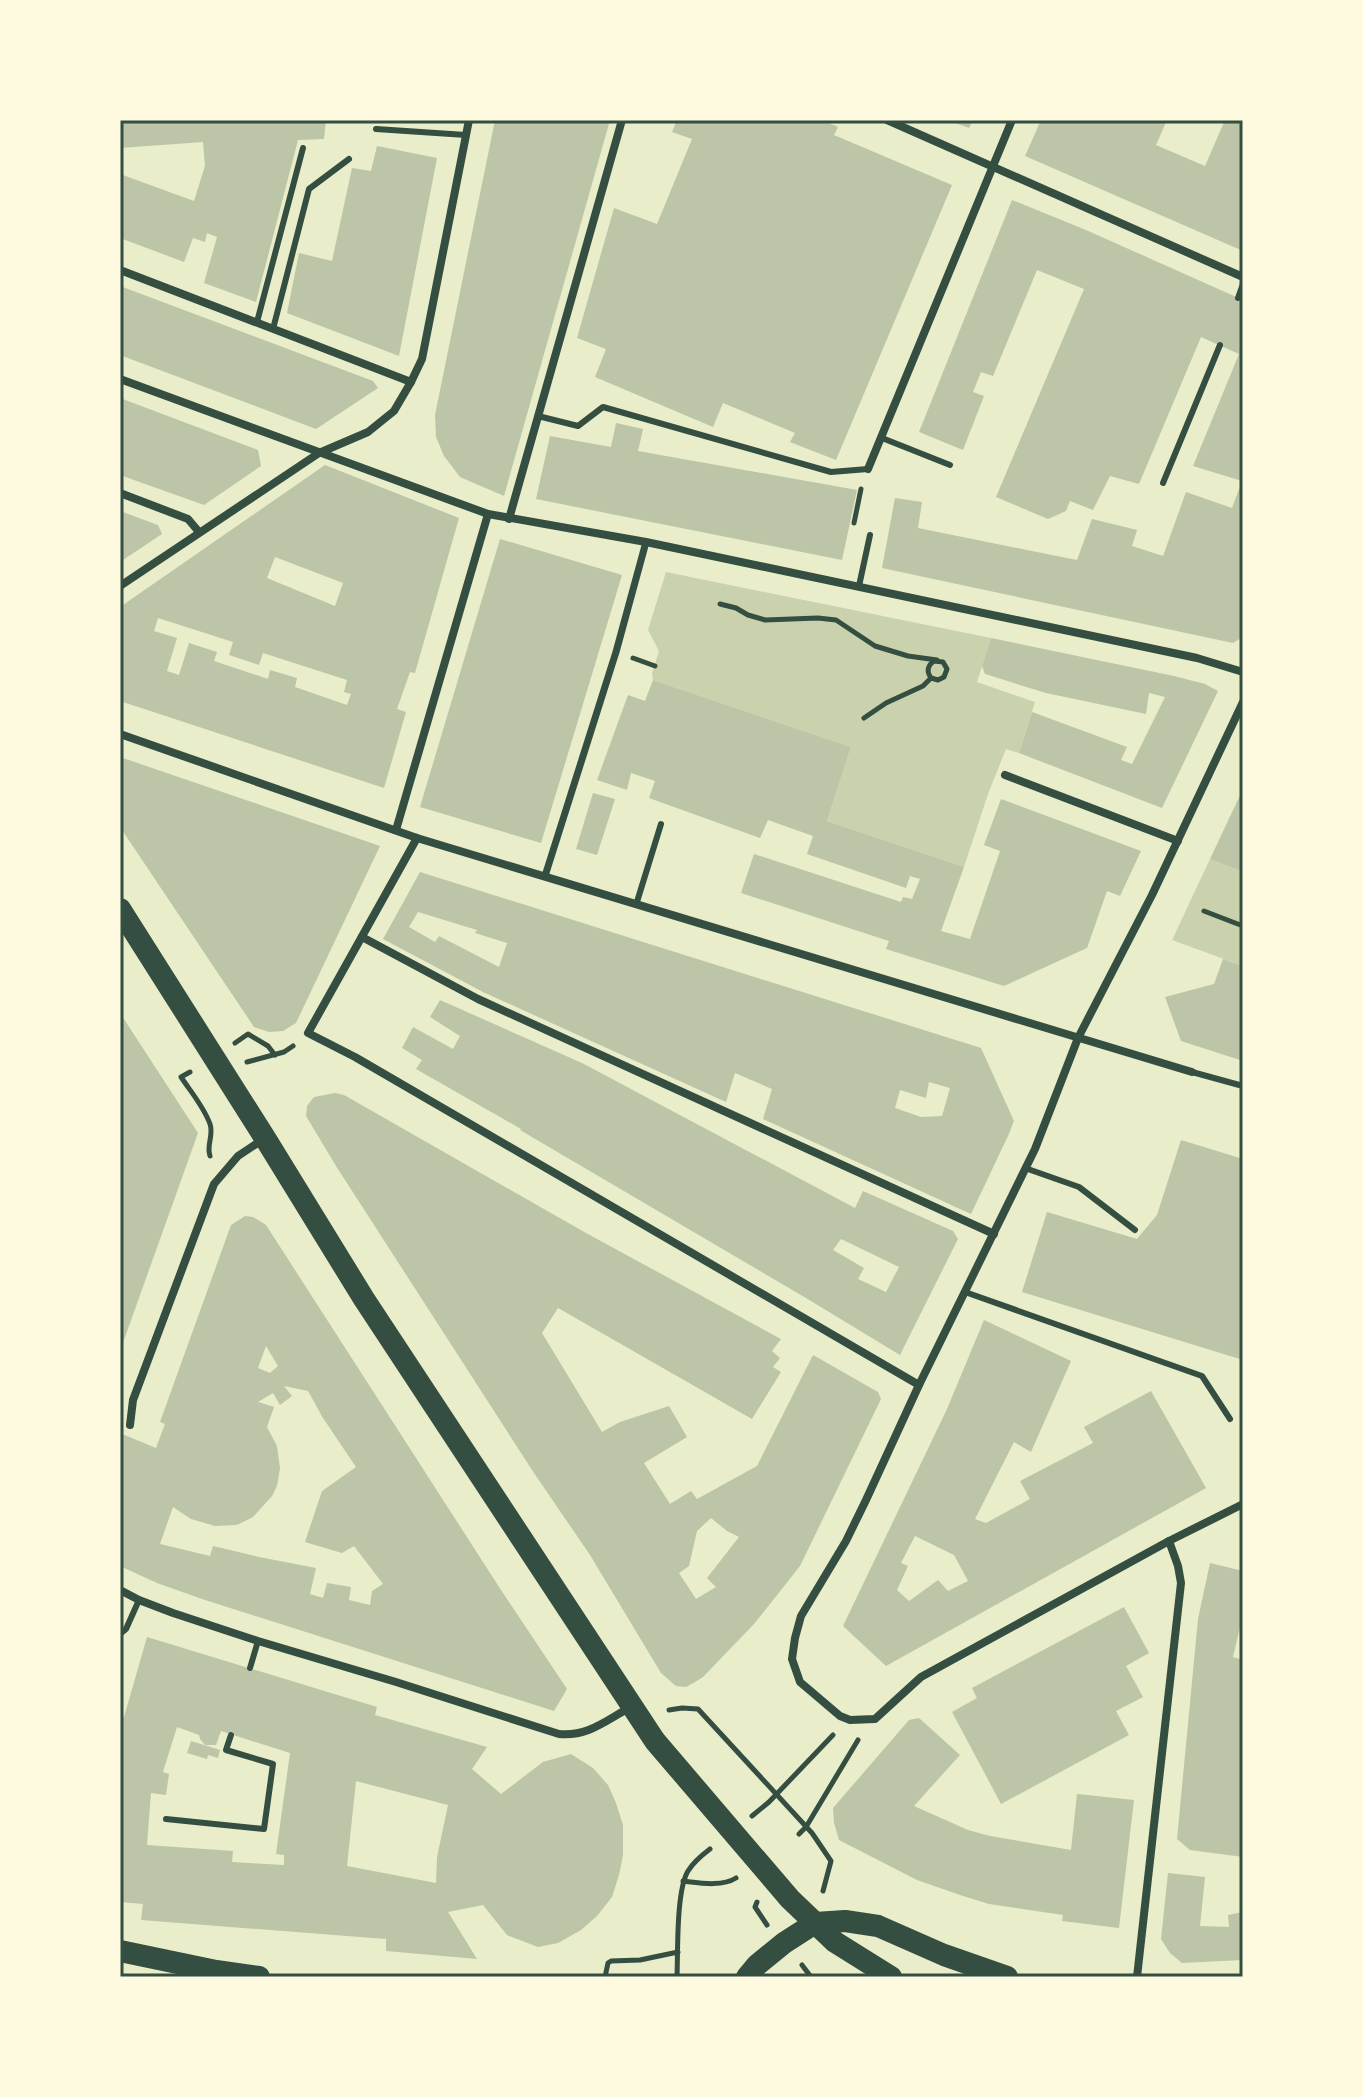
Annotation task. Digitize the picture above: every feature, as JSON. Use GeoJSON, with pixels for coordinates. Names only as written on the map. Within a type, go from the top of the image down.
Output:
{"type":"FeatureCollection","features":[{"type":"Feature","properties":{"kind":"highway"},"geometry":{"type":"LineString","coordinates":[[120,909],[364,1299],[660,1746],[790,1899],[835,1942],[891,1977]]}},
{"type":"Feature","properties":{"kind":"highway"},"geometry":{"type":"LineString","coordinates":[[747,1977],[784,1943],[815,1923],[845,1921],[878,1926],[944,1955],[1007,1977]]}},
{"type":"Feature","properties":{"kind":"highway"},"geometry":{"type":"LineString","coordinates":[[120,1951],[219,1974],[259,1977]]}},
{"type":"Feature","properties":{"kind":"street"},"geometry":{"type":"LineString","coordinates":[[120,586],[319,453],[368,432],[394,411],[422,359],[469,120]]}},
{"type":"Feature","properties":{"kind":"street"},"geometry":{"type":"LineString","coordinates":[[509,519],[622,120]]}},
{"type":"Feature","properties":{"kind":"street"},"geometry":{"type":"LineString","coordinates":[[887,120],[1243,277]]}},
{"type":"Feature","properties":{"kind":"street"},"geometry":{"type":"LineString","coordinates":[[868,469],[1012,120]]}},
{"type":"Feature","properties":{"kind":"street"},"geometry":{"type":"LineString","coordinates":[[120,270],[411,382]]}},
{"type":"Feature","properties":{"kind":"street"},"geometry":{"type":"LineString","coordinates":[[120,379],[488,514],[646,542],[859,586],[1197,658],[1243,672]]}},
{"type":"Feature","properties":{"kind":"street"},"geometry":{"type":"LineString","coordinates":[[120,493],[188,519],[199,532]]}},
{"type":"Feature","properties":{"kind":"street"},"geometry":{"type":"LineString","coordinates":[[396,830],[488,514]]}},
{"type":"Feature","properties":{"kind":"street"},"geometry":{"type":"LineString","coordinates":[[545,876],[616,652],[646,542]]}},
{"type":"Feature","properties":{"kind":"street"},"geometry":{"type":"LineString","coordinates":[[1243,702],[1178,841],[1078,1038],[1035,1149],[846,1541],[801,1616],[792,1659],[800,1682],[840,1716],[850,1720],[875,1719],[921,1677],[1169,1541],[1240,1506],[1243,1520]]}},
{"type":"Feature","properties":{"kind":"street"},"geometry":{"type":"LineString","coordinates":[[120,734],[417,838],[1192,1072]]}},
{"type":"Feature","properties":{"kind":"street"},"geometry":{"type":"LineString","coordinates":[[1005,775],[1178,841]]}},
{"type":"Feature","properties":{"kind":"street"},"geometry":{"type":"LineString","coordinates":[[417,838],[308,1033],[919,1385]]}},
{"type":"Feature","properties":{"kind":"street"},"geometry":{"type":"LineString","coordinates":[[362,937],[535,1026],[994,1234]]}},
{"type":"Feature","properties":{"kind":"street"},"geometry":{"type":"LineString","coordinates":[[130,1425],[133,1400],[217,1178],[238,1156],[265,1138]]}},
{"type":"Feature","properties":{"kind":"street"},"geometry":{"type":"LineString","coordinates":[[1137,1977],[1181,1583],[1169,1541]]}},
{"type":"Feature","properties":{"kind":"street"},"geometry":{"type":"LineString","coordinates":[[120,1590],[139,1600],[258,1641],[559,1734],[585,1733],[633,1707]]}},
{"type":"Feature","properties":{"kind":"lane"},"geometry":{"type":"LineString","coordinates":[[376,129],[466,135]]}},
{"type":"Feature","properties":{"kind":"lane"},"geometry":{"type":"LineString","coordinates":[[257,322],[303,148]]}},
{"type":"Feature","properties":{"kind":"lane"},"geometry":{"type":"LineString","coordinates":[[273,329],[309,189],[349,159]]}},
{"type":"Feature","properties":{"kind":"lane"},"geometry":{"type":"LineString","coordinates":[[1238,298],[1243,284]]}},
{"type":"Feature","properties":{"kind":"lane"},"geometry":{"type":"LineString","coordinates":[[1163,483],[1220,345]]}},
{"type":"Feature","properties":{"kind":"lane"},"geometry":{"type":"LineString","coordinates":[[538,416],[578,426],[603,407],[831,472],[868,469]]}},
{"type":"Feature","properties":{"kind":"lane"},"geometry":{"type":"LineString","coordinates":[[882,438],[950,465]]}},
{"type":"Feature","properties":{"kind":"lane"},"geometry":{"type":"LineString","coordinates":[[859,586],[870,535]]}},
{"type":"Feature","properties":{"kind":"lane"},"geometry":{"type":"LineString","coordinates":[[636,905],[661,824]]}},
{"type":"Feature","properties":{"kind":"lane"},"geometry":{"type":"LineString","coordinates":[[1192,1072],[1243,1086]]}},
{"type":"Feature","properties":{"kind":"lane"},"geometry":{"type":"LineString","coordinates":[[1025,1168],[1079,1187],[1135,1230]]}},
{"type":"Feature","properties":{"kind":"lane"},"geometry":{"type":"LineString","coordinates":[[965,1292],[1202,1376],[1230,1419]]}},
{"type":"Feature","properties":{"kind":"lane"},"geometry":{"type":"LineString","coordinates":[[120,1634],[126,1629],[139,1600]]}},
{"type":"Feature","properties":{"kind":"lane"},"geometry":{"type":"LineString","coordinates":[[250,1668],[258,1641]]}},
{"type":"Feature","properties":{"kind":"lane"},"geometry":{"type":"LineString","coordinates":[[166,1819],[264,1829],[273,1764],[226,1750],[231,1735]]}},
{"type":"Feature","properties":{"kind":"path"},"geometry":{"type":"LineString","coordinates":[[720,604],[765,620],[836,620],[875,646],[945,664],[947,672],[941,679],[931,678]]}},
{"type":"Feature","properties":{"kind":"path"},"geometry":{"type":"LineString","coordinates":[[931,678],[929,665],[937,660]]}},
{"type":"Feature","properties":{"kind":"path"},"geometry":{"type":"LineString","coordinates":[[864,718],[886,703],[923,686],[931,678]]}},
{"type":"Feature","properties":{"kind":"path"},"geometry":{"type":"LineString","coordinates":[[1204,911],[1243,926]]}},
{"type":"Feature","properties":{"kind":"path"},"geometry":{"type":"LineString","coordinates":[[242,1038],[248,1034],[268,1046],[275,1055],[294,1046]]}},
{"type":"Feature","properties":{"kind":"path"},"geometry":{"type":"LineString","coordinates":[[187,1074],[181,1077],[210,1124],[212,1136],[208,1148],[217,1178]]}},
{"type":"Feature","properties":{"kind":"path"},"geometry":{"type":"LineString","coordinates":[[682,1708],[698,1709],[806,1827],[831,1861]]}},
{"type":"Feature","properties":{"kind":"path"},"geometry":{"type":"LineString","coordinates":[[799,1834],[856,1745],[866,1721]]}},
{"type":"Feature","properties":{"kind":"path"},"geometry":{"type":"LineString","coordinates":[[769,1802],[837,1729]]}},
{"type":"Feature","properties":{"kind":"path"},"geometry":{"type":"LineString","coordinates":[[677,1977],[683,1881],[689,1868],[705,1853]]}},
{"type":"Feature","properties":{"kind":"path"},"geometry":{"type":"LineString","coordinates":[[683,1881],[717,1883]]}},
{"type":"Feature","properties":{"kind":"path"},"geometry":{"type":"LineString","coordinates":[[605,1977],[611,1961],[640,1960],[678,1952]]}},
{"type":"Feature","properties":{"kind":"green space"},"geometry":{"type":"Polygon","coordinates":[[[666,572],[991,638],[977,682],[1035,702],[1019,753],[1006,749],[964,867],[827,821],[851,747],[653,680],[659,651],[648,630],[666,572]]]}},
{"type":"Feature","properties":{"kind":"green space"},"geometry":{"type":"Polygon","coordinates":[[[1210,859],[1243,872],[1243,966],[1172,940],[1210,859]]]}},
{"type":"Feature","properties":{"kind":"building"},"geometry":{"type":"Polygon","coordinates":[[[120,120],[326,120],[324,139],[298,140],[256,302],[204,283],[217,237],[207,233],[205,242],[193,238],[184,262],[120,238],[120,174],[194,201],[205,166],[203,142],[120,148],[120,120]]]}},
{"type":"Feature","properties":{"kind":"building"},"geometry":{"type":"Polygon","coordinates":[[[495,120],[610,120],[504,496],[460,477],[444,456],[436,437],[435,415],[495,120]]]}},
{"type":"Feature","properties":{"kind":"building"},"geometry":{"type":"Polygon","coordinates":[[[677,120],[822,120],[838,127],[834,135],[952,185],[836,460],[790,442],[795,433],[723,403],[713,427],[595,377],[606,349],[577,338],[614,208],[657,224],[692,139],[672,132],[677,120]]]}},
{"type":"Feature","properties":{"kind":"building"},"geometry":{"type":"Polygon","coordinates":[[[948,120],[973,120],[969,128],[948,120]]]}},
{"type":"Feature","properties":{"kind":"building"},"geometry":{"type":"Polygon","coordinates":[[[1041,120],[1167,120],[1156,145],[1205,166],[1225,120],[1243,120],[1243,251],[1025,156],[1041,120]]]}},
{"type":"Feature","properties":{"kind":"building"},"geometry":{"type":"Polygon","coordinates":[[[377,146],[437,158],[399,356],[287,313],[299,253],[332,261],[352,168],[371,171],[377,146]]]}},
{"type":"Feature","properties":{"kind":"building"},"geometry":{"type":"Polygon","coordinates":[[[1012,200],[1243,300],[1243,637],[1233,643],[882,568],[895,498],[922,502],[918,528],[1077,560],[1092,519],[1137,530],[1132,546],[1163,556],[1186,492],[1232,508],[1242,481],[1193,466],[1239,354],[1201,337],[1139,484],[1110,476],[1093,510],[1070,501],[1066,511],[1048,519],[996,497],[1084,289],[1037,270],[993,376],[981,372],[973,392],[984,396],[963,450],[919,432],[1012,200]]]}},
{"type":"Feature","properties":{"kind":"building"},"geometry":{"type":"Polygon","coordinates":[[[120,286],[373,381],[378,388],[316,429],[120,355],[120,286]]]}},
{"type":"Feature","properties":{"kind":"building"},"geometry":{"type":"Polygon","coordinates":[[[120,398],[258,450],[261,466],[204,505],[120,475],[120,398]]]}},
{"type":"Feature","properties":{"kind":"building"},"geometry":{"type":"Polygon","coordinates":[[[616,423],[643,429],[638,451],[857,490],[842,560],[536,499],[550,436],[611,447],[616,423]]]}},
{"type":"Feature","properties":{"kind":"building"},"geometry":{"type":"Polygon","coordinates":[[[325,465],[459,518],[415,673],[410,672],[397,709],[406,712],[384,788],[120,701],[120,607],[325,465]],[[275,557],[267,578],[335,606],[343,583],[275,557]],[[158,618],[154,631],[177,638],[167,671],[179,675],[189,643],[217,652],[214,661],[268,679],[270,670],[297,678],[295,687],[347,705],[351,694],[344,692],[347,680],[263,653],[259,665],[229,655],[233,642],[158,618]]]}},
{"type":"Feature","properties":{"kind":"building"},"geometry":{"type":"Polygon","coordinates":[[[120,511],[158,525],[162,534],[120,562],[120,511]]]}},
{"type":"Feature","properties":{"kind":"building"},"geometry":{"type":"Polygon","coordinates":[[[500,539],[622,575],[541,843],[420,807],[500,539]]]}},
{"type":"Feature","properties":{"kind":"building"},"geometry":{"type":"Polygon","coordinates":[[[991,638],[1174,676],[1205,684],[1218,691],[1162,808],[1019,753],[1032,712],[1127,747],[1121,760],[1132,764],[1165,697],[1149,693],[1146,714],[1046,693],[985,674],[982,666],[991,638]]]}},
{"type":"Feature","properties":{"kind":"building"},"geometry":{"type":"Polygon","coordinates":[[[653,680],[851,747],[827,821],[964,867],[941,931],[970,939],[1000,851],[984,845],[1001,799],[1141,851],[1120,896],[1107,891],[1087,948],[1004,986],[886,949],[889,941],[741,893],[754,854],[901,902],[903,897],[912,899],[920,879],[910,876],[906,888],[807,854],[813,836],[768,820],[760,838],[649,798],[655,781],[631,773],[627,790],[597,780],[628,695],[645,701],[653,680]]]}},
{"type":"Feature","properties":{"kind":"building"},"geometry":{"type":"Polygon","coordinates":[[[120,757],[380,846],[296,1023],[283,1031],[269,1032],[254,1027],[120,827],[120,757]]]}},
{"type":"Feature","properties":{"kind":"building"},"geometry":{"type":"Polygon","coordinates":[[[1243,789],[1243,872],[1210,859],[1243,789]]]}},
{"type":"Feature","properties":{"kind":"building"},"geometry":{"type":"Polygon","coordinates":[[[593,793],[615,799],[597,855],[576,849],[593,793]]]}},
{"type":"Feature","properties":{"kind":"building"},"geometry":{"type":"Polygon","coordinates":[[[420,872],[981,1048],[1014,1121],[971,1214],[763,1119],[772,1089],[735,1073],[726,1102],[483,992],[383,939],[420,872]],[[418,912],[409,927],[435,942],[439,936],[499,967],[507,943],[475,933],[477,930],[418,912]],[[929,1082],[926,1098],[900,1090],[895,1108],[921,1117],[942,1116],[950,1088],[929,1082]]]}},
{"type":"Feature","properties":{"kind":"building"},"geometry":{"type":"Polygon","coordinates":[[[1223,959],[1243,966],[1243,1061],[1181,1041],[1165,997],[1214,984],[1223,959]]]}},
{"type":"Feature","properties":{"kind":"building"},"geometry":{"type":"Polygon","coordinates":[[[440,1000],[582,1063],[855,1208],[863,1191],[953,1231],[958,1239],[900,1355],[416,1069],[422,1060],[402,1048],[413,1027],[453,1049],[460,1036],[430,1017],[440,1000]],[[841,1239],[833,1250],[864,1268],[858,1279],[886,1292],[899,1267],[841,1239]]]}},
{"type":"Feature","properties":{"kind":"building"},"geometry":{"type":"Polygon","coordinates":[[[120,1013],[198,1133],[120,1351],[120,1013]]]}},
{"type":"Feature","properties":{"kind":"building"},"geometry":{"type":"Polygon","coordinates":[[[335,1093],[344,1095],[586,1233],[781,1339],[772,1351],[780,1358],[773,1367],[781,1372],[752,1419],[558,1308],[542,1333],[602,1432],[620,1422],[669,1406],[687,1437],[644,1463],[670,1504],[691,1491],[697,1499],[757,1466],[813,1355],[878,1392],[881,1399],[800,1566],[754,1624],[703,1677],[686,1687],[676,1686],[661,1673],[590,1555],[336,1166],[306,1116],[307,1106],[314,1097],[335,1093]],[[711,1518],[697,1531],[689,1566],[679,1573],[696,1599],[716,1587],[707,1578],[739,1537],[711,1518]]]}},
{"type":"Feature","properties":{"kind":"building"},"geometry":{"type":"Polygon","coordinates":[[[1181,1140],[1243,1159],[1243,1360],[1022,1292],[1047,1212],[1137,1239],[1157,1215],[1181,1140]]]}},
{"type":"Feature","properties":{"kind":"building"},"geometry":{"type":"Polygon","coordinates":[[[245,1216],[266,1225],[567,1689],[554,1711],[202,1599],[120,1566],[120,1439],[122,1434],[156,1448],[165,1424],[160,1422],[231,1225],[245,1216]],[[266,1346],[258,1368],[270,1373],[278,1366],[266,1346]],[[284,1386],[292,1396],[280,1405],[273,1393],[258,1402],[274,1407],[267,1427],[277,1446],[280,1468],[272,1496],[253,1517],[237,1525],[215,1526],[191,1519],[173,1507],[160,1544],[210,1556],[213,1546],[316,1568],[310,1594],[323,1598],[327,1583],[351,1587],[349,1600],[370,1605],[372,1591],[383,1584],[354,1546],[342,1553],[305,1542],[322,1491],[356,1467],[308,1391],[284,1386]]]}},
{"type":"Feature","properties":{"kind":"building"},"geometry":{"type":"Polygon","coordinates":[[[984,1320],[1071,1361],[1031,1452],[1014,1442],[975,1519],[986,1523],[1030,1499],[1020,1481],[1093,1443],[1084,1427],[1151,1391],[1206,1488],[886,1666],[843,1626],[947,1409],[984,1320]],[[915,1536],[901,1563],[908,1566],[897,1590],[909,1601],[938,1580],[948,1591],[968,1581],[954,1555],[915,1536]]]}},
{"type":"Feature","properties":{"kind":"building"},"geometry":{"type":"Polygon","coordinates":[[[1210,1563],[1243,1571],[1243,1628],[1240,1627],[1233,1657],[1243,1660],[1243,1857],[1190,1850],[1177,1839],[1198,1619],[1210,1563]]]}},
{"type":"Feature","properties":{"kind":"building"},"geometry":{"type":"Polygon","coordinates":[[[1124,1607],[1149,1653],[1126,1666],[1143,1697],[1116,1711],[1129,1735],[1001,1804],[952,1712],[977,1698],[972,1688],[1124,1607]]]}},
{"type":"Feature","properties":{"kind":"building"},"geometry":{"type":"Polygon","coordinates":[[[147,1637],[377,1707],[375,1715],[487,1747],[472,1769],[501,1794],[543,1762],[571,1754],[593,1768],[608,1785],[623,1825],[623,1855],[612,1897],[581,1930],[558,1943],[538,1947],[507,1935],[483,1905],[448,1912],[477,1959],[386,1951],[386,1939],[141,1920],[143,1904],[120,1902],[120,1716],[124,1717],[147,1637]],[[177,1727],[163,1772],[169,1774],[166,1795],[151,1793],[147,1845],[233,1851],[232,1862],[284,1865],[284,1855],[276,1854],[290,1753],[221,1731],[216,1745],[205,1745],[199,1735],[177,1727]],[[356,1781],[347,1866],[436,1883],[437,1857],[448,1805],[356,1781]]]}},
{"type":"Feature","properties":{"kind":"building"},"geometry":{"type":"Polygon","coordinates":[[[919,1718],[960,1755],[914,1806],[968,1830],[1071,1850],[1077,1794],[1134,1800],[1119,1928],[1062,1921],[1063,1915],[989,1904],[963,1896],[917,1880],[839,1840],[833,1808],[909,1720],[919,1718]]]}},
{"type":"Feature","properties":{"kind":"building"},"geometry":{"type":"Polygon","coordinates":[[[191,1741],[220,1750],[218,1758],[208,1755],[207,1759],[187,1753],[191,1741]]]}},
{"type":"Feature","properties":{"kind":"building"},"geometry":{"type":"Polygon","coordinates":[[[1168,1873],[1205,1877],[1200,1926],[1229,1927],[1228,1915],[1243,1912],[1243,1960],[1182,1963],[1170,1953],[1161,1939],[1168,1873]]]}}]}
